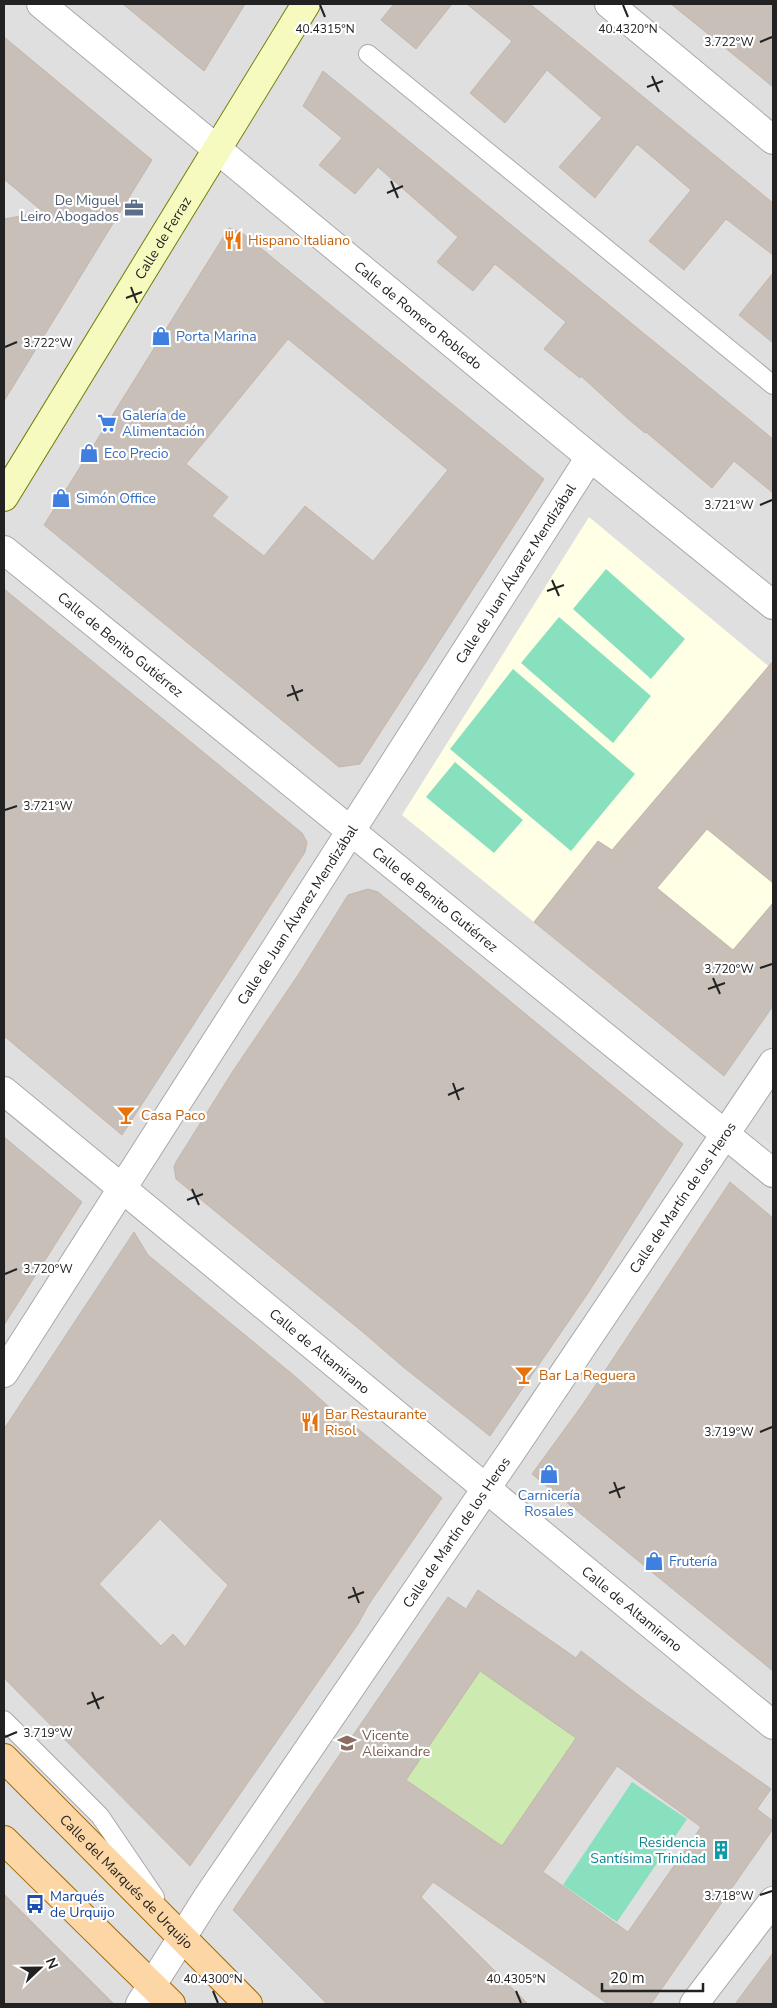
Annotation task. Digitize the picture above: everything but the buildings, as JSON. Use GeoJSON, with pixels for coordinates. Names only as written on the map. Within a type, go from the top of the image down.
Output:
{"type":"FeatureCollection","features":[{"type":"Feature","properties":{"kind":"main road","name":"Calle de Ferraz"},"geometry":{"type":"LineString","coordinates":[[4,497],[306,4]]}},
{"type":"Feature","properties":{"kind":"main road","name":"Calle del Marqués de Urquijo"},"geometry":{"type":"LineString","coordinates":[[4,1758],[248,2004]]}},
{"type":"Feature","properties":{"kind":"main road"},"geometry":{"type":"LineString","coordinates":[[4,1840],[154,1998]]}},
{"type":"Feature","properties":{"kind":"street","name":"Calle de Romero Robledo"},"geometry":{"type":"LineString","coordinates":[[41,4],[590,457],[773,605]]}},
{"type":"Feature","properties":{"kind":"street"},"geometry":{"type":"LineString","coordinates":[[608,4],[773,140]]}},
{"type":"Feature","properties":{"kind":"street","name":"Calle de Juan Álvarez Mendizábal"},"geometry":{"type":"LineString","coordinates":[[4,1373],[590,457]]}},
{"type":"Feature","properties":{"kind":"street","name":"Calle de Benito Gutiérrez"},"geometry":{"type":"LineString","coordinates":[[4,550],[773,1173]]}},
{"type":"Feature","properties":{"kind":"street","name":"Calle de Martín de los Heros"},"geometry":{"type":"LineString","coordinates":[[154,1998],[182,1937],[773,1063]]}},
{"type":"Feature","properties":{"kind":"street","name":"Calle de Altamirano"},"geometry":{"type":"LineString","coordinates":[[4,1091],[773,1725]]}},
{"type":"Feature","properties":{"kind":"street"},"geometry":{"type":"LineString","coordinates":[[694,2004],[773,1900]]}},
{"type":"Feature","properties":{"kind":"lane"},"geometry":{"type":"LineString","coordinates":[[368,54],[773,385]]}},
{"type":"Feature","properties":{"kind":"lane"},"geometry":{"type":"LineString","coordinates":[[4,1720],[100,1816],[182,1937]]}},
{"type":"Feature","properties":{"kind":"shaded area"},"geometry":{"type":"Polygon","coordinates":[[[4,4],[773,4],[773,2004],[4,2004],[4,4]]]}},
{"type":"Feature","properties":{"kind":"shaded area"},"geometry":{"type":"Polygon","coordinates":[[[589,517],[773,670],[773,1006],[724,1076],[402,815],[589,517]]]}},
{"type":"Feature","properties":{"kind":"shaded area"},"geometry":{"type":"Polygon","coordinates":[[[763,1138],[773,1146],[773,1162],[756,1148],[763,1138]]]}},
{"type":"Feature","properties":{"kind":"green space"},"geometry":{"type":"Polygon","coordinates":[[[606,569],[685,639],[651,679],[573,609],[606,569]]]}},
{"type":"Feature","properties":{"kind":"green space"},"geometry":{"type":"Polygon","coordinates":[[[559,617],[651,696],[613,743],[521,663],[559,617]]]}},
{"type":"Feature","properties":{"kind":"green space"},"geometry":{"type":"Polygon","coordinates":[[[513,669],[635,774],[571,851],[450,749],[513,669]]]}},
{"type":"Feature","properties":{"kind":"green space"},"geometry":{"type":"Polygon","coordinates":[[[455,762],[523,820],[494,853],[426,797],[455,762]]]}},
{"type":"Feature","properties":{"kind":"green space"},"geometry":{"type":"Polygon","coordinates":[[[480,1671],[576,1738],[502,1846],[406,1780],[480,1671]]]}},
{"type":"Feature","properties":{"kind":"green space"},"geometry":{"type":"Polygon","coordinates":[[[632,1782],[687,1819],[617,1922],[563,1885],[632,1782]]]}},
{"type":"Feature","properties":{"kind":"place","name":"De Miguel Leiro Abogados"},"geometry":{"type":"Point","coordinates":[134,208]}},
{"type":"Feature","properties":{"kind":"place","name":"Hispano Italiano"},"geometry":{"type":"Point","coordinates":[233,240]}},
{"type":"Feature","properties":{"kind":"place","name":"Porta Marina"},"geometry":{"type":"Point","coordinates":[161,336]}},
{"type":"Feature","properties":{"kind":"place","name":"Galería de Alimentación"},"geometry":{"type":"Point","coordinates":[107,423]}},
{"type":"Feature","properties":{"kind":"place","name":"Eco Precio"},"geometry":{"type":"Point","coordinates":[89,453]}},
{"type":"Feature","properties":{"kind":"place","name":"Simón Office"},"geometry":{"type":"Point","coordinates":[61,498]}},
{"type":"Feature","properties":{"kind":"place","name":"Casa Paco"},"geometry":{"type":"Point","coordinates":[126,1115]}},
{"type":"Feature","properties":{"kind":"place","name":"Bar La Reguera"},"geometry":{"type":"Point","coordinates":[524,1375]}},
{"type":"Feature","properties":{"kind":"place","name":"Bar Restaurante Risol"},"geometry":{"type":"Point","coordinates":[310,1422]}},
{"type":"Feature","properties":{"kind":"place","name":"Carnicería Rosales"},"geometry":{"type":"Point","coordinates":[549,1474]}},
{"type":"Feature","properties":{"kind":"place","name":"Frutería"},"geometry":{"type":"Point","coordinates":[654,1561]}},
{"type":"Feature","properties":{"kind":"place","name":"Vicente Aleixandre"},"geometry":{"type":"Point","coordinates":[347,1743]}},
{"type":"Feature","properties":{"kind":"place","name":"Residencia Santísima Trinidad"},"geometry":{"type":"Point","coordinates":[721,1850]}},
{"type":"Feature","properties":{"kind":"place","name":"Marqués de Urquijo"},"geometry":{"type":"Point","coordinates":[35,1904]}}]}
